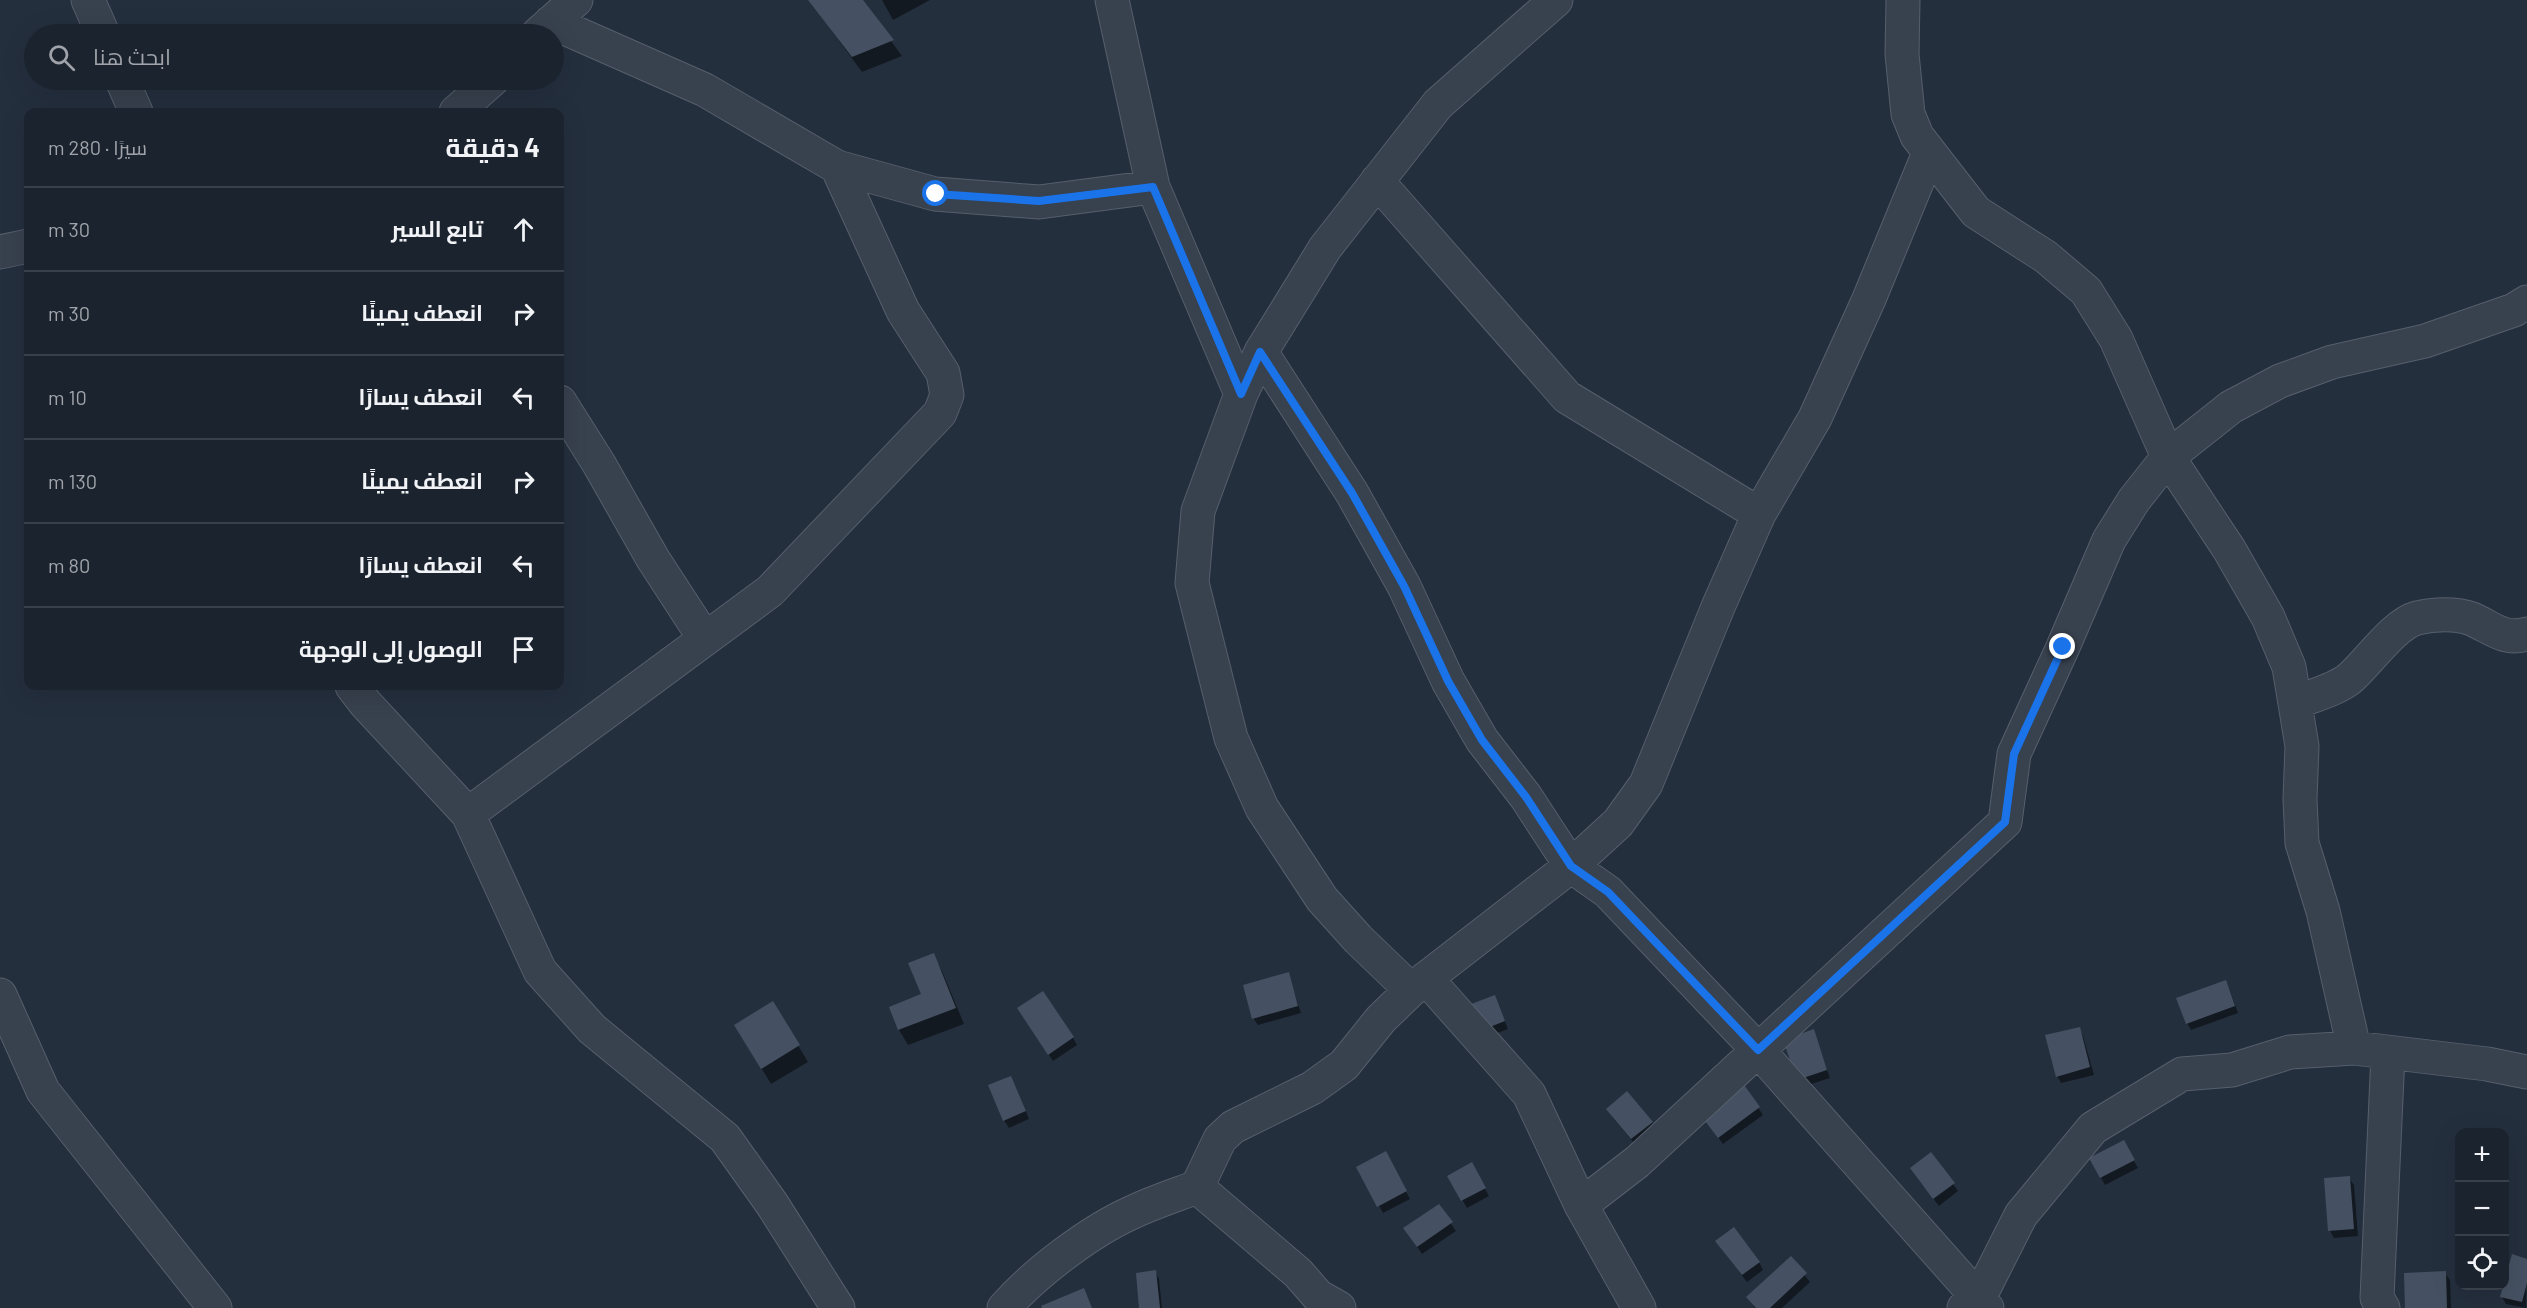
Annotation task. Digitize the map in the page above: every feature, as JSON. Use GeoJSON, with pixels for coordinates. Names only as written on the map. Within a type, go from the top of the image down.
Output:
{"type":"FeatureCollection","features":[{"type":"Feature","properties":{"kind":"street"},"geometry":{"type":"LineString","coordinates":[[88,0],[99,24]]}},
{"type":"Feature","properties":{"kind":"street"},"geometry":{"type":"LineString","coordinates":[[549,24],[576,0]]}},
{"type":"Feature","properties":{"kind":"street"},"geometry":{"type":"LineString","coordinates":[[1112,0],[1153,187],[1241,394]]}},
{"type":"Feature","properties":{"kind":"street"},"geometry":{"type":"LineString","coordinates":[[1556,0],[1438,104],[1324,248],[1260,352],[1241,394],[1198,511],[1192,583],[1231,738],[1262,808],[1322,899],[1358,939],[1419,984],[1529,1094],[1581,1205],[1638,1308]]}},
{"type":"Feature","properties":{"kind":"street"},"geometry":{"type":"LineString","coordinates":[[1903,0],[1902,54],[1908,114],[1917,136],[1976,212],[2046,257],[2086,291],[2116,339],[2168,457],[2229,549],[2268,616],[2289,667],[2302,746],[2300,799],[2302,843],[2323,911],[2354,1048]]}},
{"type":"Feature","properties":{"kind":"street"},"geometry":{"type":"LineString","coordinates":[[564,35],[705,90],[837,167],[936,194],[1039,201],[1153,187]]}},
{"type":"Feature","properties":{"kind":"street"},"geometry":{"type":"LineString","coordinates":[[126,90],[134,108]]}},
{"type":"Feature","properties":{"kind":"street"},"geometry":{"type":"LineString","coordinates":[[460,108],[481,90]]}},
{"type":"Feature","properties":{"kind":"street"},"geometry":{"type":"LineString","coordinates":[[1004,1308],[1018,1292],[1076,1246],[1131,1212],[1197,1187],[1220,1139],[1233,1127],[1312,1088],[1344,1065],[1381,1018],[1419,984],[1571,866],[1618,823],[1646,784],[1718,607],[1759,514],[1815,418],[1869,299],[1929,153]]}},
{"type":"Feature","properties":{"kind":"street"},"geometry":{"type":"LineString","coordinates":[[468,814],[771,591],[940,413],[947,394],[943,373],[903,311],[837,167]]}},
{"type":"Feature","properties":{"kind":"street"},"geometry":{"type":"LineString","coordinates":[[1377,181],[1567,398],[1759,514]]}},
{"type":"Feature","properties":{"kind":"street"},"geometry":{"type":"LineString","coordinates":[[0,252],[24,247]]}},
{"type":"Feature","properties":{"kind":"street"},"geometry":{"type":"LineString","coordinates":[[1581,1205],[1637,1162],[2005,822],[2014,754],[2109,540],[2134,500],[2168,457],[2231,407],[2280,381],[2332,362],[2425,341],[2514,310],[2527,302]]}},
{"type":"Feature","properties":{"kind":"street"},"geometry":{"type":"LineString","coordinates":[[1260,352],[1352,493],[1404,586],[1448,681],[1482,740],[1526,797],[1571,866],[1608,892],[1758,1050],[1977,1305],[2021,1215],[2093,1128],[2182,1074],[2232,1070],[2290,1052],[2354,1048],[2388,1054],[2487,1064],[2527,1072]]}},
{"type":"Feature","properties":{"kind":"street"},"geometry":{"type":"LineString","coordinates":[[564,408],[599,464],[653,559],[705,639]]}},
{"type":"Feature","properties":{"kind":"street"},"geometry":{"type":"LineString","coordinates":[[2295,703],[2347,681],[2398,630],[2415,619],[2440,615],[2470,619],[2500,635],[2527,634]]}},
{"type":"Feature","properties":{"kind":"street"},"geometry":{"type":"LineString","coordinates":[[355,690],[468,814],[540,971],[592,1029],[725,1138],[772,1204],[838,1308]]}},
{"type":"Feature","properties":{"kind":"street"},"geometry":{"type":"LineString","coordinates":[[0,995],[43,1091],[214,1308]]}},
{"type":"Feature","properties":{"kind":"street"},"geometry":{"type":"LineString","coordinates":[[2383,1308],[2377,1298],[2388,1054]]}},
{"type":"Feature","properties":{"kind":"street"},"geometry":{"type":"LineString","coordinates":[[1197,1187],[1298,1273],[1318,1296],[1339,1308]]}},
{"type":"Feature","properties":{"kind":"building"},"geometry":{"type":"Polygon","coordinates":[[[808,0],[863,0],[894,40],[852,57],[808,0]]]}},
{"type":"Feature","properties":{"kind":"building"},"geometry":{"type":"Polygon","coordinates":[[[934,953],[956,1008],[898,1030],[889,1007],[921,994],[908,963],[934,953]]]}},
{"type":"Feature","properties":{"kind":"building"},"geometry":{"type":"Polygon","coordinates":[[[1289,972],[1298,1006],[1252,1019],[1243,985],[1289,972]]]}},
{"type":"Feature","properties":{"kind":"building"},"geometry":{"type":"Polygon","coordinates":[[[2226,980],[2235,1006],[2186,1024],[2176,998],[2226,980]]]}},
{"type":"Feature","properties":{"kind":"building"},"geometry":{"type":"Polygon","coordinates":[[[1043,991],[1074,1037],[1048,1055],[1017,1008],[1043,991]]]}},
{"type":"Feature","properties":{"kind":"building"},"geometry":{"type":"Polygon","coordinates":[[[1495,995],[1505,1021],[1477,1032],[1466,1006],[1495,995]]]}},
{"type":"Feature","properties":{"kind":"building"},"geometry":{"type":"Polygon","coordinates":[[[773,1001],[800,1045],[761,1069],[734,1025],[773,1001]]]}},
{"type":"Feature","properties":{"kind":"building"},"geometry":{"type":"Polygon","coordinates":[[[2080,1027],[2090,1067],[2056,1077],[2045,1035],[2080,1027]]]}},
{"type":"Feature","properties":{"kind":"building"},"geometry":{"type":"Polygon","coordinates":[[[1814,1029],[1827,1070],[1797,1080],[1783,1040],[1814,1029]]]}},
{"type":"Feature","properties":{"kind":"building"},"geometry":{"type":"Polygon","coordinates":[[[1011,1076],[1026,1111],[1003,1121],[988,1085],[1011,1076]]]}},
{"type":"Feature","properties":{"kind":"building"},"geometry":{"type":"Polygon","coordinates":[[[1742,1082],[1760,1107],[1718,1138],[1699,1113],[1742,1082]]]}},
{"type":"Feature","properties":{"kind":"building"},"geometry":{"type":"Polygon","coordinates":[[[1627,1091],[1653,1122],[1631,1139],[1606,1109],[1627,1091]]]}},
{"type":"Feature","properties":{"kind":"building"},"geometry":{"type":"Polygon","coordinates":[[[2124,1140],[2135,1160],[2100,1178],[2089,1158],[2124,1140]]]}},
{"type":"Feature","properties":{"kind":"building"},"geometry":{"type":"Polygon","coordinates":[[[1386,1151],[1407,1191],[1377,1207],[1356,1167],[1386,1151]]]}},
{"type":"Feature","properties":{"kind":"building"},"geometry":{"type":"Polygon","coordinates":[[[1931,1152],[1955,1183],[1933,1199],[1910,1168],[1931,1152]]]}},
{"type":"Feature","properties":{"kind":"building"},"geometry":{"type":"Polygon","coordinates":[[[1472,1162],[1486,1188],[1461,1201],[1447,1176],[1472,1162]]]}},
{"type":"Feature","properties":{"kind":"building"},"geometry":{"type":"Polygon","coordinates":[[[2350,1176],[2354,1229],[2328,1231],[2324,1178],[2350,1176]]]}},
{"type":"Feature","properties":{"kind":"building"},"geometry":{"type":"Polygon","coordinates":[[[1439,1204],[1453,1222],[1417,1247],[1403,1228],[1439,1204]]]}},
{"type":"Feature","properties":{"kind":"building"},"geometry":{"type":"Polygon","coordinates":[[[1734,1227],[1760,1262],[1742,1275],[1715,1241],[1734,1227]]]}},
{"type":"Feature","properties":{"kind":"building"},"geometry":{"type":"Polygon","coordinates":[[[2512,1254],[2527,1259],[2527,1283],[2522,1302],[2500,1297],[2502,1290],[2509,1290],[2509,1265],[2512,1254]]]}},
{"type":"Feature","properties":{"kind":"building"},"geometry":{"type":"Polygon","coordinates":[[[1791,1256],[1807,1273],[1770,1308],[1756,1308],[1746,1297],[1791,1256]]]}},
{"type":"Feature","properties":{"kind":"building"},"geometry":{"type":"Polygon","coordinates":[[[1156,1270],[1160,1308],[1139,1308],[1136,1273],[1156,1270]]]}},
{"type":"Feature","properties":{"kind":"building"},"geometry":{"type":"Polygon","coordinates":[[[2446,1271],[2447,1308],[2405,1308],[2404,1273],[2446,1271]]]}},
{"type":"Feature","properties":{"kind":"building"},"geometry":{"type":"Polygon","coordinates":[[[1084,1288],[1092,1308],[1042,1308],[1041,1306],[1084,1288]]]}},
{"type":"Feature","properties":{"kind":"route"},"geometry":{"type":"LineString","coordinates":[[936,194],[1039,201],[1153,187],[1241,394],[1260,352],[1352,493],[1404,586],[1448,681],[1482,740],[1526,797],[1571,866],[1608,892],[1758,1050],[2005,822],[2014,754],[2063,647]]}}]}
